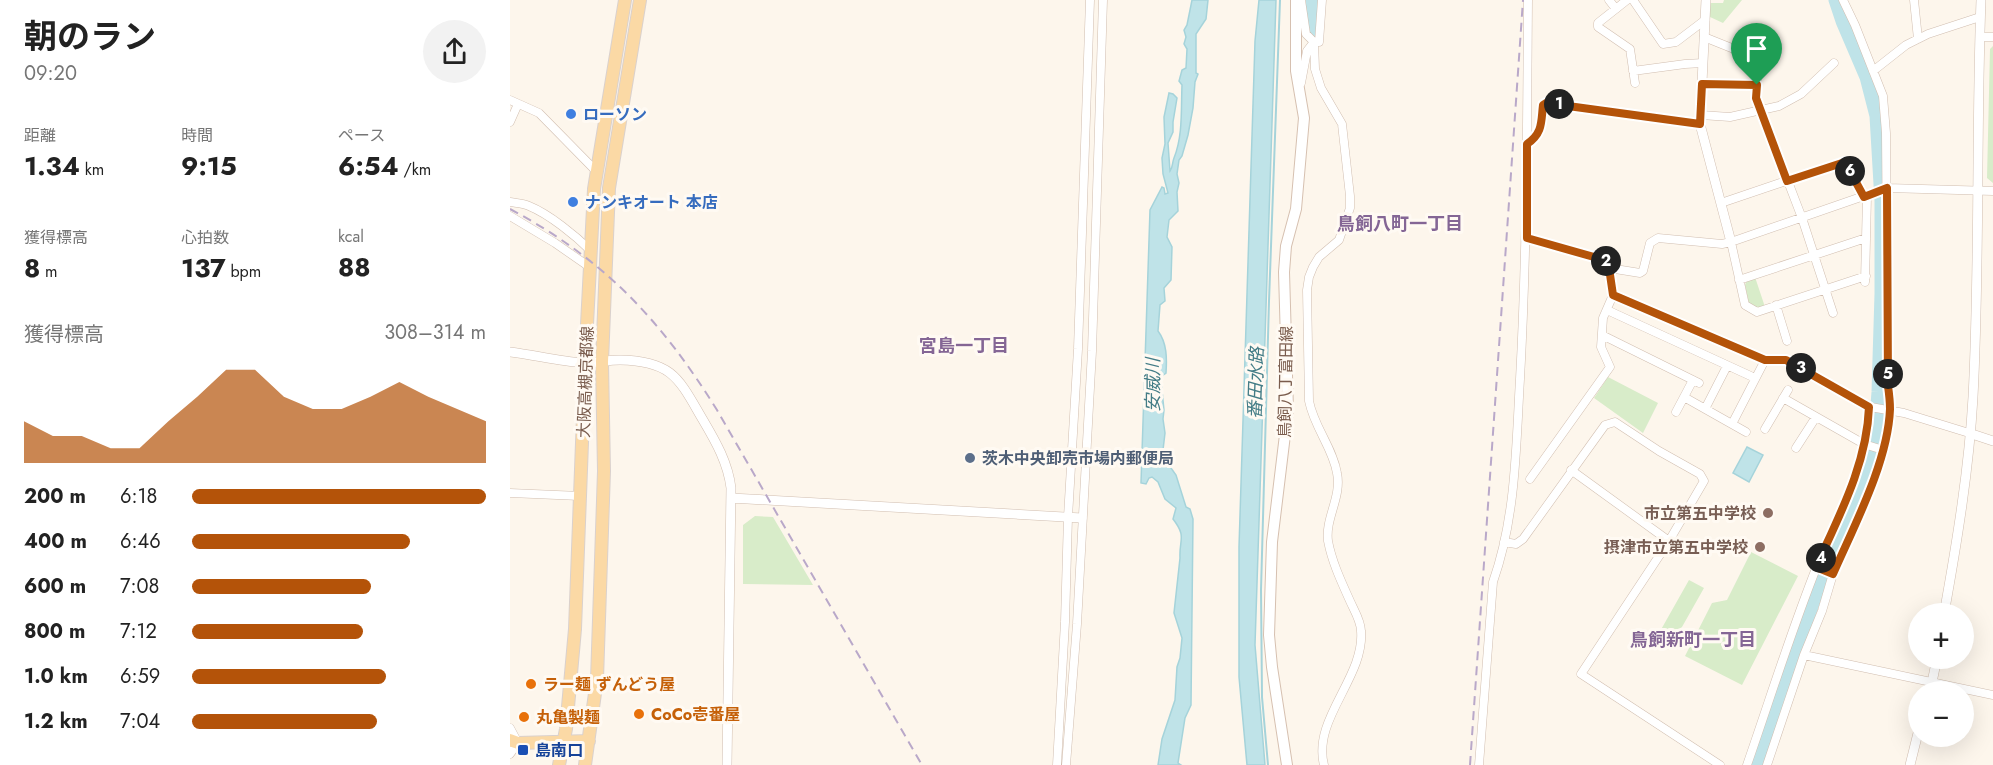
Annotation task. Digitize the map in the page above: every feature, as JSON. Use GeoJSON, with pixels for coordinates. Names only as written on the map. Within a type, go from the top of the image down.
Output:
{"type":"FeatureCollection","features":[{"type":"Feature","properties":{"kind":"main road","name":"大阪高槻京都線"},"geometry":{"type":"LineString","coordinates":[[559,765],[564,740],[575,628],[585,363],[596,171],[625,0]]}},
{"type":"Feature","properties":{"kind":"main road","name":"大阪高槻京都線"},"geometry":{"type":"LineString","coordinates":[[585,765],[597,679],[604,471],[602,362],[609,188],[640,0]]}},
{"type":"Feature","properties":{"kind":"main road","name":"鳥飼八丁富田線"},"geometry":{"type":"LineString","coordinates":[[1287,765],[1269,635],[1272,542],[1288,410],[1284,272],[1286,246],[1296,209],[1304,118],[1296,71],[1296,0]]}},
{"type":"Feature","properties":{"kind":"main road"},"geometry":{"type":"LineString","coordinates":[[514,741],[589,741]]}},
{"type":"Feature","properties":{"kind":"street"},"geometry":{"type":"LineString","coordinates":[[1057,765],[1078,349],[1090,0]]}},
{"type":"Feature","properties":{"kind":"street"},"geometry":{"type":"LineString","coordinates":[[1066,765],[1077,624],[1092,351],[1103,0]]}},
{"type":"Feature","properties":{"kind":"street"},"geometry":{"type":"LineString","coordinates":[[1301,0],[1306,34],[1314,42],[1315,69],[1321,88],[1342,124],[1350,196],[1350,208],[1339,240],[1319,257],[1309,277],[1307,290],[1311,415],[1329,450],[1337,473],[1336,500],[1328,527],[1328,540],[1336,569],[1362,628],[1356,661],[1323,740],[1324,765]]}},
{"type":"Feature","properties":{"kind":"street"},"geometry":{"type":"LineString","coordinates":[[1299,92],[1306,51],[1314,42],[1319,42],[1322,0]]}},
{"type":"Feature","properties":{"kind":"street"},"geometry":{"type":"LineString","coordinates":[[1479,765],[1493,582],[1503,555],[1515,474],[1527,238],[1528,0]]}},
{"type":"Feature","properties":{"kind":"street"},"geometry":{"type":"LineString","coordinates":[[1609,0],[1616,9]]}},
{"type":"Feature","properties":{"kind":"street"},"geometry":{"type":"LineString","coordinates":[[1627,0],[1598,23],[1598,27],[1630,49],[1635,83]]}},
{"type":"Feature","properties":{"kind":"street"},"geometry":{"type":"LineString","coordinates":[[1633,0],[1663,44],[1676,42],[1705,20]]}},
{"type":"Feature","properties":{"kind":"street"},"geometry":{"type":"LineString","coordinates":[[1706,0],[1700,120],[1745,305],[1757,312],[1824,289],[1866,279],[1865,196],[1845,162],[1721,203]]}},
{"type":"Feature","properties":{"kind":"street"},"geometry":{"type":"LineString","coordinates":[[1767,765],[1833,574],[1883,450],[1888,386],[1887,188],[1883,96],[1843,0]]}},
{"type":"Feature","properties":{"kind":"street"},"geometry":{"type":"LineString","coordinates":[[1914,0],[1918,39]]}},
{"type":"Feature","properties":{"kind":"street"},"geometry":{"type":"LineString","coordinates":[[1946,603],[1960,519],[1973,398],[1981,0]]}},
{"type":"Feature","properties":{"kind":"street"},"geometry":{"type":"LineString","coordinates":[[1873,71],[1906,45],[1928,34],[1980,17]]}},
{"type":"Feature","properties":{"kind":"street"},"geometry":{"type":"LineString","coordinates":[[1704,37],[1759,59],[1756,98],[1802,218],[1833,314]]}},
{"type":"Feature","properties":{"kind":"street"},"geometry":{"type":"LineString","coordinates":[[1980,38],[1993,37]]}},
{"type":"Feature","properties":{"kind":"street"},"geometry":{"type":"LineString","coordinates":[[1633,71],[1703,63]]}},
{"type":"Feature","properties":{"kind":"street"},"geometry":{"type":"LineString","coordinates":[[1527,144],[1540,131],[1543,105],[1546,103],[1700,120],[1730,117],[1779,106],[1801,94],[1834,63]]}},
{"type":"Feature","properties":{"kind":"street"},"geometry":{"type":"LineString","coordinates":[[1702,84],[1757,85]]}},
{"type":"Feature","properties":{"kind":"street"},"geometry":{"type":"LineString","coordinates":[[510,122],[514,102],[539,113],[596,171]]}},
{"type":"Feature","properties":{"kind":"street"},"geometry":{"type":"LineString","coordinates":[[1609,268],[1640,273],[1643,271],[1650,243],[1658,238],[1722,244],[1887,188],[1993,191]]}},
{"type":"Feature","properties":{"kind":"street"},"geometry":{"type":"LineString","coordinates":[[510,202],[528,205],[540,212],[569,231],[591,251]]}},
{"type":"Feature","properties":{"kind":"street"},"geometry":{"type":"LineString","coordinates":[[510,216],[591,268]]}},
{"type":"Feature","properties":{"kind":"street"},"geometry":{"type":"LineString","coordinates":[[1527,238],[1608,261],[1613,295],[1603,318],[1601,347],[1610,366],[1530,479]]}},
{"type":"Feature","properties":{"kind":"street"},"geometry":{"type":"LineString","coordinates":[[1739,280],[1866,238]]}},
{"type":"Feature","properties":{"kind":"street"},"geometry":{"type":"LineString","coordinates":[[1613,295],[1765,360],[1786,360],[1870,407],[1886,409],[1993,441]]}},
{"type":"Feature","properties":{"kind":"street"},"geometry":{"type":"LineString","coordinates":[[1776,305],[1787,341]]}},
{"type":"Feature","properties":{"kind":"street"},"geometry":{"type":"LineString","coordinates":[[1606,310],[1755,378]]}},
{"type":"Feature","properties":{"kind":"street"},"geometry":{"type":"LineString","coordinates":[[1602,335],[1696,382],[1676,412]]}},
{"type":"Feature","properties":{"kind":"street"},"geometry":{"type":"LineString","coordinates":[[510,352],[585,363],[619,360],[649,362],[671,373],[678,381],[721,451],[728,469],[731,498],[727,765]]}},
{"type":"Feature","properties":{"kind":"street"},"geometry":{"type":"LineString","coordinates":[[1732,424],[1765,360]]}},
{"type":"Feature","properties":{"kind":"street"},"geometry":{"type":"LineString","coordinates":[[1705,409],[1727,366]]}},
{"type":"Feature","properties":{"kind":"street"},"geometry":{"type":"LineString","coordinates":[[1765,429],[1788,390]]}},
{"type":"Feature","properties":{"kind":"street"},"geometry":{"type":"LineString","coordinates":[[1684,398],[1746,432]]}},
{"type":"Feature","properties":{"kind":"street"},"geometry":{"type":"LineString","coordinates":[[1783,398],[1864,444],[1883,450]]}},
{"type":"Feature","properties":{"kind":"street"},"geometry":{"type":"LineString","coordinates":[[1747,765],[1816,567],[1855,478],[1870,407]]}},
{"type":"Feature","properties":{"kind":"street"},"geometry":{"type":"LineString","coordinates":[[1796,448],[1816,417]]}},
{"type":"Feature","properties":{"kind":"street"},"geometry":{"type":"LineString","coordinates":[[1504,542],[1516,544],[1523,538],[1605,425],[1615,422],[1700,474],[1704,481],[1669,541],[1581,674],[1720,765]]}},
{"type":"Feature","properties":{"kind":"street"},"geometry":{"type":"LineString","coordinates":[[1572,470],[1669,541]]}},
{"type":"Feature","properties":{"kind":"street"},"geometry":{"type":"LineString","coordinates":[[510,494],[580,495]]}},
{"type":"Feature","properties":{"kind":"street"},"geometry":{"type":"LineString","coordinates":[[731,498],[1082,518]]}},
{"type":"Feature","properties":{"kind":"street"},"geometry":{"type":"LineString","coordinates":[[1816,567],[1833,574]]}},
{"type":"Feature","properties":{"kind":"street"},"geometry":{"type":"LineString","coordinates":[[1804,655],[1908,681]]}},
{"type":"Feature","properties":{"kind":"street"},"geometry":{"type":"LineString","coordinates":[[1974,693],[1993,695]]}},
{"type":"Feature","properties":{"kind":"street"},"geometry":{"type":"LineString","coordinates":[[510,728],[514,741],[510,754]]}},
{"type":"Feature","properties":{"kind":"street"},"geometry":{"type":"LineString","coordinates":[[1910,765],[1915,747]]}},
{"type":"Feature","properties":{"kind":"green space"},"geometry":{"type":"Polygon","coordinates":[[[1724,0],[1742,0],[1723,23],[1710,17],[1710,3],[1723,3],[1724,0]]]}},
{"type":"Feature","properties":{"kind":"green space"},"geometry":{"type":"Polygon","coordinates":[[[1993,46],[1993,183],[1987,178],[1990,49],[1993,46]]]}},
{"type":"Feature","properties":{"kind":"green space"},"geometry":{"type":"Polygon","coordinates":[[[1755,277],[1765,307],[1759,309],[1749,304],[1745,285],[1747,280],[1755,277]]]}},
{"type":"Feature","properties":{"kind":"green space"},"geometry":{"type":"Polygon","coordinates":[[[1608,377],[1658,403],[1643,433],[1594,398],[1608,377]]]}},
{"type":"Feature","properties":{"kind":"green space"},"geometry":{"type":"Polygon","coordinates":[[[755,516],[773,517],[813,585],[743,584],[743,525],[755,516]]]}},
{"type":"Feature","properties":{"kind":"green space"},"geometry":{"type":"Polygon","coordinates":[[[1751,552],[1798,576],[1742,685],[1685,656],[1712,603],[1727,600],[1751,552]]]}},
{"type":"Feature","properties":{"kind":"green space"},"geometry":{"type":"Polygon","coordinates":[[[1689,580],[1704,588],[1669,650],[1654,642],[1689,580]]]}},
{"type":"Feature","properties":{"kind":"water","name":"安威川"},"geometry":{"type":"Polygon","coordinates":[[[1192,0],[1208,0],[1206,19],[1196,34],[1196,73],[1198,74],[1188,135],[1179,160],[1178,211],[1169,220],[1167,237],[1172,247],[1171,280],[1164,288],[1165,301],[1160,305],[1158,331],[1165,346],[1166,356],[1166,373],[1162,376],[1161,381],[1165,433],[1163,450],[1166,461],[1176,475],[1186,507],[1190,509],[1193,519],[1191,705],[1185,718],[1178,763],[1181,765],[1158,765],[1162,739],[1175,700],[1177,667],[1180,658],[1182,638],[1174,613],[1181,538],[1180,530],[1173,519],[1176,508],[1165,499],[1158,482],[1152,477],[1146,484],[1141,483],[1150,210],[1162,187],[1165,194],[1168,193],[1162,158],[1165,144],[1164,117],[1169,93],[1177,98],[1173,132],[1168,143],[1170,171],[1179,141],[1182,85],[1179,81],[1182,70],[1186,68],[1187,49],[1184,44],[1186,37],[1184,30],[1192,0]]]}},
{"type":"Feature","properties":{"kind":"water","name":"番田水路"},"geometry":{"type":"Polygon","coordinates":[[[1259,0],[1276,0],[1255,645],[1265,765],[1247,765],[1239,677],[1239,547],[1255,41],[1259,0]]]}},
{"type":"Feature","properties":{"kind":"water"},"geometry":{"type":"Polygon","coordinates":[[[1747,447],[1763,455],[1749,482],[1733,473],[1747,447]]]}},
{"type":"Feature","properties":{"kind":"waterway","name":"番田水路"},"geometry":{"type":"LineString","coordinates":[[1268,765],[1262,697],[1261,590],[1280,0]]}},
{"type":"Feature","properties":{"kind":"waterway"},"geometry":{"type":"LineString","coordinates":[[1312,33],[1313,0]]}},
{"type":"Feature","properties":{"kind":"waterway"},"geometry":{"type":"LineString","coordinates":[[1755,765],[1827,561],[1860,485],[1871,453],[1877,417],[1882,294],[1882,201],[1877,116],[1867,77],[1836,0]]}},
{"type":"Feature","properties":{"kind":"railway"},"geometry":{"type":"LineString","coordinates":[[1470,765],[1523,0]]}},
{"type":"Feature","properties":{"kind":"railway"},"geometry":{"type":"LineString","coordinates":[[510,209],[544,228],[602,271],[628,294],[674,348],[717,410],[922,765]]}},
{"type":"Feature","properties":{"kind":"place","name":"ローソン"},"geometry":{"type":"Point","coordinates":[571,114]}},
{"type":"Feature","properties":{"kind":"place","name":"ナンキオート 本店"},"geometry":{"type":"Point","coordinates":[573,202]}},
{"type":"Feature","properties":{"kind":"place","name":"茨木中央卸売市場内郵便局"},"geometry":{"type":"Point","coordinates":[970,458]}},
{"type":"Feature","properties":{"kind":"place","name":"市立第五中学校"},"geometry":{"type":"Point","coordinates":[1768,513]}},
{"type":"Feature","properties":{"kind":"place","name":"摂津市立第五中学校"},"geometry":{"type":"Point","coordinates":[1760,547]}},
{"type":"Feature","properties":{"kind":"place","name":"ラー麺 ずんどう屋"},"geometry":{"type":"Point","coordinates":[531,684]}},
{"type":"Feature","properties":{"kind":"place","name":"CoCo壱番屋"},"geometry":{"type":"Point","coordinates":[639,714]}},
{"type":"Feature","properties":{"kind":"place","name":"丸亀製麺"},"geometry":{"type":"Point","coordinates":[524,717]}},
{"type":"Feature","properties":{"kind":"place","name":"島南口"},"geometry":{"type":"Point","coordinates":[523,750]}},
{"type":"Feature","properties":{"kind":"district","name":"鳥飼八町一丁目"},"geometry":{"type":"Point","coordinates":[1400,224]}},
{"type":"Feature","properties":{"kind":"district","name":"宮島一丁目"},"geometry":{"type":"Point","coordinates":[964,346]}},
{"type":"Feature","properties":{"kind":"district","name":"鳥飼新町一丁目"},"geometry":{"type":"Point","coordinates":[1693,640]}},
{"type":"Feature","properties":{"kind":"route"},"geometry":{"type":"LineString","coordinates":[[1702,84],[1757,85],[1756,98],[1787,181],[1845,162],[1864,197],[1887,188],[1890,409],[1883,450],[1833,574],[1816,567],[1862,457],[1869,407],[1786,360],[1765,360],[1613,295],[1608,261],[1527,238],[1527,144],[1540,131],[1543,105],[1546,103],[1700,124],[1702,84]]}}]}
